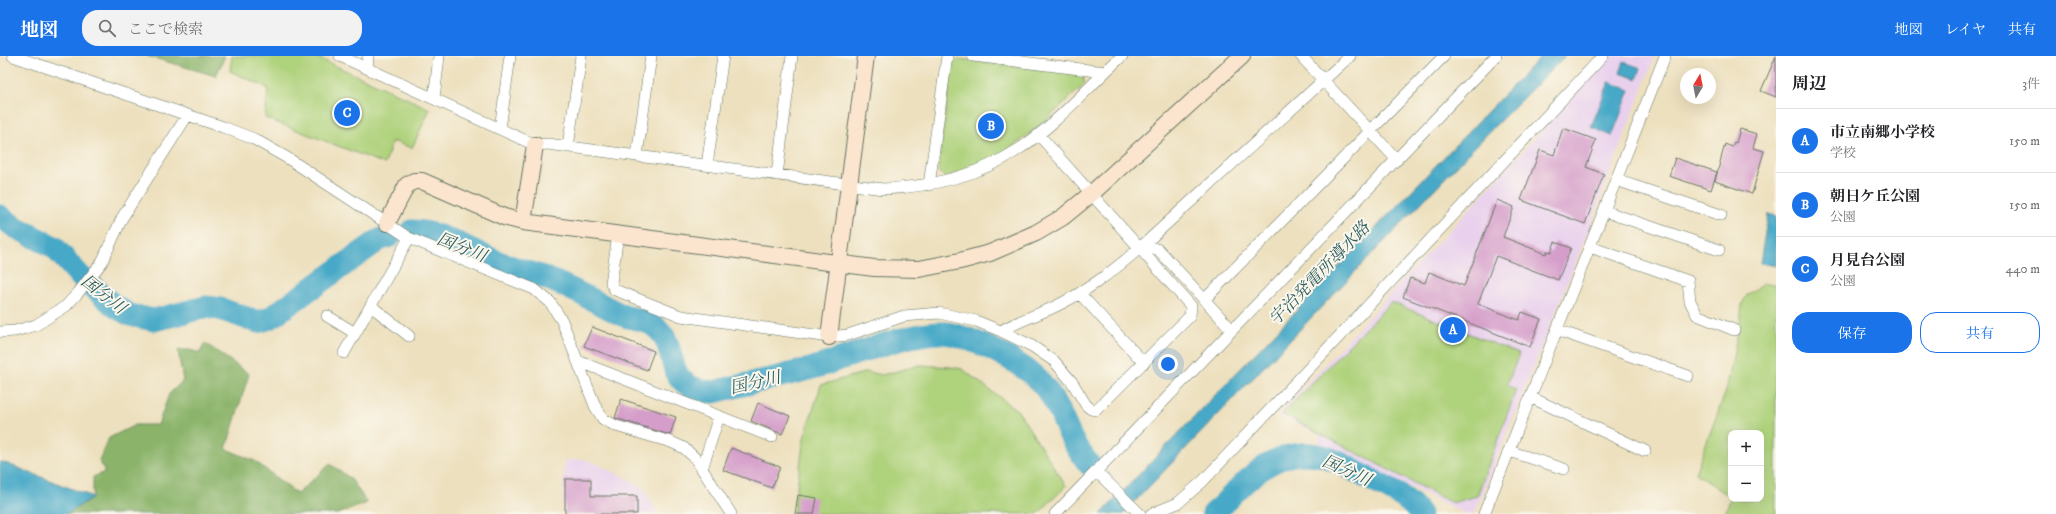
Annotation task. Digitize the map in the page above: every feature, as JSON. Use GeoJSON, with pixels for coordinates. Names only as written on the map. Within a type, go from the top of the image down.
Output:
{"type":"FeatureCollection","features":[{"type":"Feature","properties":{"kind":"street"},"geometry":{"type":"LineString","coordinates":[[13,56],[254,139],[409,238],[534,289],[550,302],[562,321],[595,406],[603,419],[616,426],[671,442],[684,448],[695,458],[731,514]]}},
{"type":"Feature","properties":{"kind":"street"},"geometry":{"type":"LineString","coordinates":[[340,56],[535,145],[548,144],[883,189],[929,185],[968,174],[998,162],[1017,151],[1039,135],[1122,56]]}},
{"type":"Feature","properties":{"kind":"street"},"geometry":{"type":"LineString","coordinates":[[367,68],[368,56]]}},
{"type":"Feature","properties":{"kind":"street"},"geometry":{"type":"LineString","coordinates":[[434,99],[439,56]]}},
{"type":"Feature","properties":{"kind":"street"},"geometry":{"type":"LineString","coordinates":[[500,129],[510,56]]}},
{"type":"Feature","properties":{"kind":"street"},"geometry":{"type":"LineString","coordinates":[[568,147],[581,56]]}},
{"type":"Feature","properties":{"kind":"street"},"geometry":{"type":"LineString","coordinates":[[637,156],[651,56]]}},
{"type":"Feature","properties":{"kind":"street"},"geometry":{"type":"LineString","coordinates":[[707,165],[723,56]]}},
{"type":"Feature","properties":{"kind":"street"},"geometry":{"type":"LineString","coordinates":[[777,175],[792,56]]}},
{"type":"Feature","properties":{"kind":"street"},"geometry":{"type":"LineString","coordinates":[[829,336],[866,56]]}},
{"type":"Feature","properties":{"kind":"street"},"geometry":{"type":"LineString","coordinates":[[929,185],[947,56]]}},
{"type":"Feature","properties":{"kind":"street"},"geometry":{"type":"LineString","coordinates":[[973,56],[1105,72]]}},
{"type":"Feature","properties":{"kind":"street"},"geometry":{"type":"LineString","coordinates":[[387,223],[407,185],[418,181],[435,186],[504,217],[523,222],[874,268],[919,269],[960,262],[990,253],[1036,233],[1063,217],[1091,194],[1242,56]]}},
{"type":"Feature","properties":{"kind":"street"},"geometry":{"type":"LineString","coordinates":[[1301,56],[1397,160]]}},
{"type":"Feature","properties":{"kind":"street"},"geometry":{"type":"LineString","coordinates":[[1001,330],[1020,320],[1051,308],[1080,294],[1111,273],[1350,56]]}},
{"type":"Feature","properties":{"kind":"street"},"geometry":{"type":"LineString","coordinates":[[1204,300],[1444,56]]}},
{"type":"Feature","properties":{"kind":"street"},"geometry":{"type":"LineString","coordinates":[[1055,514],[1496,56]]}},
{"type":"Feature","properties":{"kind":"street"},"geometry":{"type":"LineString","coordinates":[[1151,514],[1178,503],[1203,481],[1603,56]]}},
{"type":"Feature","properties":{"kind":"street"},"geometry":{"type":"LineString","coordinates":[[1484,514],[1665,56]]}},
{"type":"Feature","properties":{"kind":"street"},"geometry":{"type":"LineString","coordinates":[[0,332],[36,325],[66,306],[78,293],[108,253],[122,218],[187,116]]}},
{"type":"Feature","properties":{"kind":"street"},"geometry":{"type":"LineString","coordinates":[[618,234],[610,283],[615,290],[681,316],[829,336],[848,335],[904,316],[939,314],[976,321],[1001,330],[1032,346],[1054,361],[1072,382],[1086,405],[1091,409],[1096,410],[1190,316],[1192,306],[1039,135]]}},
{"type":"Feature","properties":{"kind":"street"},"geometry":{"type":"LineString","coordinates":[[523,222],[535,145]]}},
{"type":"Feature","properties":{"kind":"street"},"geometry":{"type":"LineString","coordinates":[[1616,180],[1720,215]]}},
{"type":"Feature","properties":{"kind":"street"},"geometry":{"type":"LineString","coordinates":[[1604,211],[1720,250]]}},
{"type":"Feature","properties":{"kind":"street"},"geometry":{"type":"LineString","coordinates":[[344,353],[409,238]]}},
{"type":"Feature","properties":{"kind":"street"},"geometry":{"type":"LineString","coordinates":[[1140,248],[1150,247],[1159,250],[1232,330]]}},
{"type":"Feature","properties":{"kind":"street"},"geometry":{"type":"LineString","coordinates":[[1590,247],[1688,281],[1690,301],[1697,315],[1734,330]]}},
{"type":"Feature","properties":{"kind":"street"},"geometry":{"type":"LineString","coordinates":[[1080,294],[1144,363]]}},
{"type":"Feature","properties":{"kind":"street"},"geometry":{"type":"LineString","coordinates":[[371,306],[409,336]]}},
{"type":"Feature","properties":{"kind":"street"},"geometry":{"type":"LineString","coordinates":[[328,316],[355,333]]}},
{"type":"Feature","properties":{"kind":"street"},"geometry":{"type":"LineString","coordinates":[[1557,330],[1688,376]]}},
{"type":"Feature","properties":{"kind":"street"},"geometry":{"type":"LineString","coordinates":[[578,361],[772,437]]}},
{"type":"Feature","properties":{"kind":"street"},"geometry":{"type":"LineString","coordinates":[[1530,397],[1645,451]]}},
{"type":"Feature","properties":{"kind":"street"},"geometry":{"type":"LineString","coordinates":[[702,469],[719,416]]}},
{"type":"Feature","properties":{"kind":"street"},"geometry":{"type":"LineString","coordinates":[[1509,451],[1564,469]]}},
{"type":"Feature","properties":{"kind":"street"},"geometry":{"type":"LineString","coordinates":[[1096,471],[1140,514]]}},
{"type":"Feature","properties":{"kind":"shaded area"},"geometry":{"type":"Polygon","coordinates":[[[1611,56],[1655,56],[1583,244],[1474,514],[1466,514],[1319,443],[1319,434],[1278,415],[1611,56]]]}},
{"type":"Feature","properties":{"kind":"shaded area"},"geometry":{"type":"Polygon","coordinates":[[[584,459],[642,486],[658,514],[563,514],[564,461],[584,459]]]}},
{"type":"Feature","properties":{"kind":"green space"},"geometry":{"type":"Polygon","coordinates":[[[147,56],[225,56],[216,76],[147,56]]]}},
{"type":"Feature","properties":{"kind":"green space"},"geometry":{"type":"Polygon","coordinates":[[[232,56],[314,56],[430,109],[412,148],[392,141],[385,164],[265,118],[268,88],[230,71],[232,56]]]}},
{"type":"Feature","properties":{"kind":"green space"},"geometry":{"type":"Polygon","coordinates":[[[959,59],[1082,74],[1085,84],[1033,131],[1005,152],[974,168],[945,178],[938,170],[952,64],[959,59]]]}},
{"type":"Feature","properties":{"kind":"green space"},"geometry":{"type":"Polygon","coordinates":[[[1763,284],[1776,284],[1776,514],[1725,514],[1729,502],[1764,502],[1764,430],[1728,430],[1728,495],[1695,473],[1726,391],[1740,323],[1742,304],[1747,295],[1763,284]]]}},
{"type":"Feature","properties":{"kind":"green space"},"geometry":{"type":"Polygon","coordinates":[[[1391,302],[1519,354],[1507,385],[1516,390],[1477,496],[1452,503],[1282,414],[1391,302]]]}},
{"type":"Feature","properties":{"kind":"green space"},"geometry":{"type":"Polygon","coordinates":[[[205,343],[249,374],[226,449],[255,461],[297,494],[330,464],[351,479],[367,503],[338,514],[67,514],[93,497],[93,477],[105,472],[99,460],[109,438],[135,425],[158,425],[169,394],[183,381],[178,350],[190,350],[200,353],[205,343]]]}},
{"type":"Feature","properties":{"kind":"green space"},"geometry":{"type":"Polygon","coordinates":[[[920,365],[962,369],[1018,411],[1066,486],[1038,514],[793,514],[804,438],[821,385],[867,372],[882,375],[920,365]]]}},
{"type":"Feature","properties":{"kind":"water","name":"宇治発電所導水路"},"geometry":{"type":"Polygon","coordinates":[[[1541,56],[1565,56],[1494,127],[1123,514],[1101,514],[1541,56]]]}},
{"type":"Feature","properties":{"kind":"water"},"geometry":{"type":"Polygon","coordinates":[[[1624,62],[1641,68],[1637,79],[1620,73],[1624,62]]]}},
{"type":"Feature","properties":{"kind":"water"},"geometry":{"type":"Polygon","coordinates":[[[1609,82],[1630,90],[1612,136],[1591,127],[1609,82]]]}},
{"type":"Feature","properties":{"kind":"water"},"geometry":{"type":"Polygon","coordinates":[[[1768,214],[1776,216],[1776,266],[1760,263],[1768,214]]]}},
{"type":"Feature","properties":{"kind":"water"},"geometry":{"type":"Polygon","coordinates":[[[0,461],[93,497],[67,514],[0,514],[0,461]]]}},
{"type":"Feature","properties":{"kind":"building"},"geometry":{"type":"Polygon","coordinates":[[[1776,56],[1776,97],[1761,91],[1776,56]]]}},
{"type":"Feature","properties":{"kind":"building"},"geometry":{"type":"Polygon","coordinates":[[[1563,128],[1596,140],[1586,167],[1604,174],[1585,224],[1521,200],[1540,150],[1554,155],[1563,128]]]}},
{"type":"Feature","properties":{"kind":"building"},"geometry":{"type":"Polygon","coordinates":[[[1740,129],[1757,134],[1753,148],[1764,151],[1752,194],[1715,181],[1725,144],[1732,147],[1734,142],[1736,143],[1740,129]]]}},
{"type":"Feature","properties":{"kind":"building"},"geometry":{"type":"Polygon","coordinates":[[[1675,158],[1717,172],[1711,190],[1669,176],[1675,158]]]}},
{"type":"Feature","properties":{"kind":"building"},"geometry":{"type":"Polygon","coordinates":[[[1497,200],[1514,207],[1503,237],[1546,254],[1547,251],[1551,252],[1555,242],[1571,248],[1558,280],[1496,256],[1478,304],[1519,320],[1522,312],[1541,319],[1530,347],[1403,297],[1410,278],[1425,283],[1429,272],[1464,286],[1497,200]]]}},
{"type":"Feature","properties":{"kind":"building"},"geometry":{"type":"Polygon","coordinates":[[[592,327],[654,351],[647,370],[584,346],[592,327]]]}},
{"type":"Feature","properties":{"kind":"building"},"geometry":{"type":"Polygon","coordinates":[[[621,399],[676,417],[670,435],[615,418],[621,399]]]}},
{"type":"Feature","properties":{"kind":"building"},"geometry":{"type":"Polygon","coordinates":[[[758,403],[790,416],[782,434],[751,421],[758,403]]]}},
{"type":"Feature","properties":{"kind":"building"},"geometry":{"type":"Polygon","coordinates":[[[731,448],[780,467],[772,488],[723,470],[731,448]]]}},
{"type":"Feature","properties":{"kind":"building"},"geometry":{"type":"Polygon","coordinates":[[[565,479],[591,479],[591,496],[637,496],[637,514],[565,514],[565,479]]]}},
{"type":"Feature","properties":{"kind":"building"},"geometry":{"type":"Polygon","coordinates":[[[798,495],[817,498],[814,514],[795,514],[798,495]]]}},
{"type":"Feature","properties":{"kind":"waterway","name":"国分川"},"geometry":{"type":"LineString","coordinates":[[0,216],[15,227],[54,247],[81,277],[116,307],[130,315],[154,320],[206,307],[220,309],[258,322],[270,318],[379,240],[390,236]]}},
{"type":"Feature","properties":{"kind":"waterway","name":"国分川"},"geometry":{"type":"LineString","coordinates":[[412,231],[443,237],[485,256],[553,281],[622,315],[651,324],[661,332],[667,342],[677,373],[684,382],[695,388],[713,392],[813,368],[878,346],[914,336],[944,333],[969,339],[1010,359],[1034,376],[1042,384],[1052,397],[1076,446],[1089,464]]}},
{"type":"Feature","properties":{"kind":"waterway","name":"国分川"},"geometry":{"type":"LineString","coordinates":[[1213,514],[1250,478],[1263,468],[1277,460],[1292,455],[1308,454],[1326,457],[1348,467],[1404,498],[1420,514]]}},
{"type":"Feature","properties":{"kind":"place","name":"月見台公園"},"geometry":{"type":"Point","coordinates":[347,113]}},
{"type":"Feature","properties":{"kind":"place","name":"朝日ケ丘公園"},"geometry":{"type":"Point","coordinates":[991,126]}},
{"type":"Feature","properties":{"kind":"place","name":"市立南郷小学校"},"geometry":{"type":"Point","coordinates":[1453,330]}}]}
